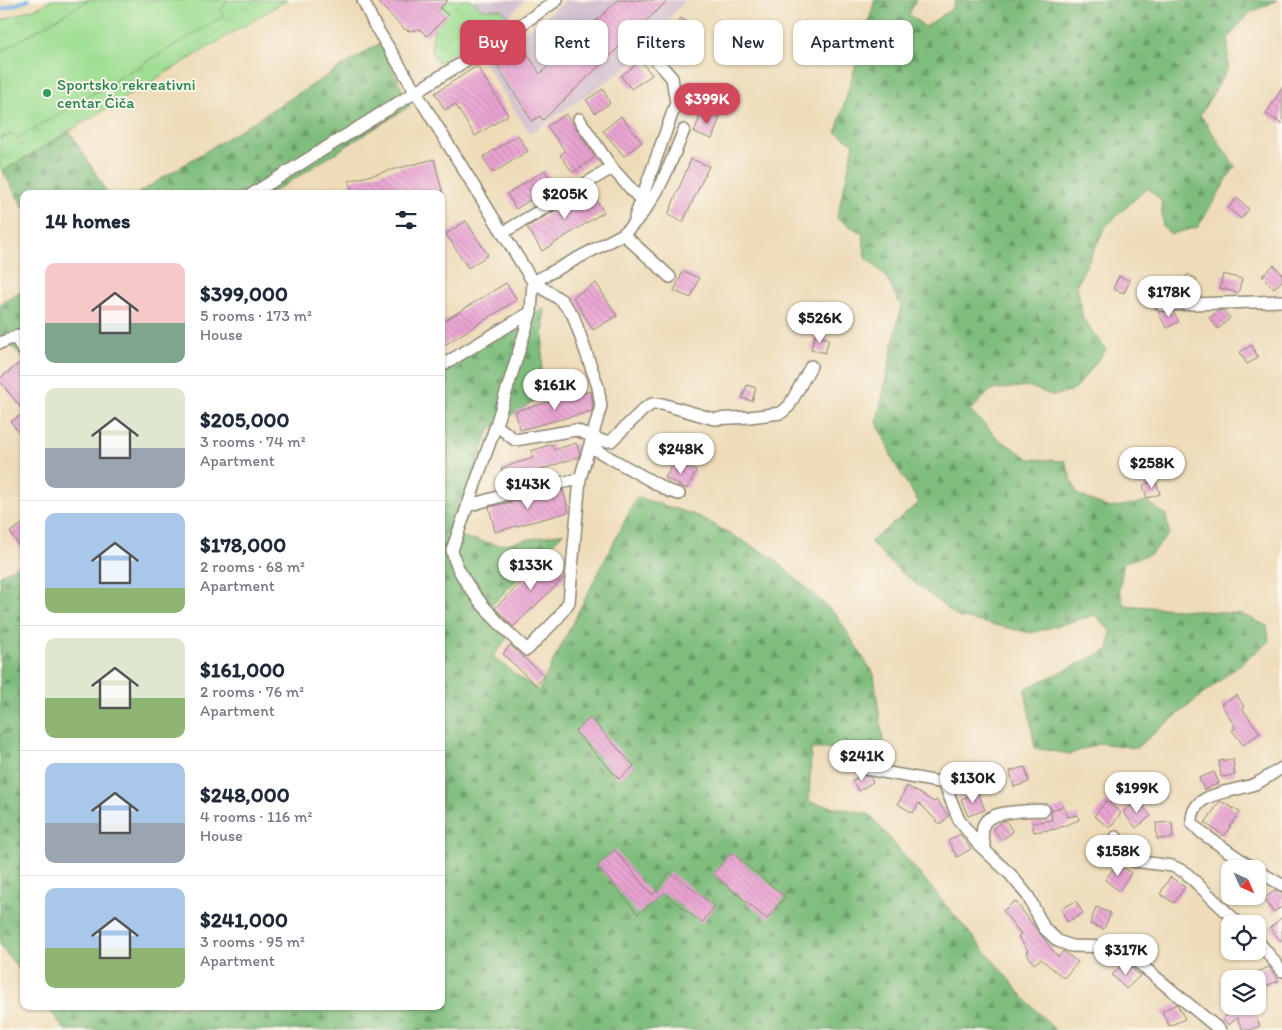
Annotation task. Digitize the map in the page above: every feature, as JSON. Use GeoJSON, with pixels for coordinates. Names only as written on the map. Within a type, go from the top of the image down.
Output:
{"type":"FeatureCollection","features":[{"type":"Feature","properties":{"kind":"street"},"geometry":{"type":"LineString","coordinates":[[363,0],[374,24],[534,282],[561,300],[573,315],[598,386],[600,406],[590,437],[580,480],[568,602],[557,619],[527,650],[496,621],[454,561],[452,550],[496,425],[531,312],[534,282]]}},
{"type":"Feature","properties":{"kind":"street"},"geometry":{"type":"LineString","coordinates":[[258,190],[502,38],[557,0]]}},
{"type":"Feature","properties":{"kind":"street"},"geometry":{"type":"LineString","coordinates":[[628,230],[676,103],[672,78],[661,65]]}},
{"type":"Feature","properties":{"kind":"street"},"geometry":{"type":"LineString","coordinates":[[579,119],[612,168],[640,199]]}},
{"type":"Feature","properties":{"kind":"street"},"geometry":{"type":"LineString","coordinates":[[534,282],[628,230],[660,187],[684,130]]}},
{"type":"Feature","properties":{"kind":"street"},"geometry":{"type":"LineString","coordinates":[[504,232],[612,168]]}},
{"type":"Feature","properties":{"kind":"street"},"geometry":{"type":"LineString","coordinates":[[628,230],[670,277]]}},
{"type":"Feature","properties":{"kind":"street"},"geometry":{"type":"LineString","coordinates":[[1161,305],[1282,301]]}},
{"type":"Feature","properties":{"kind":"street"},"geometry":{"type":"LineString","coordinates":[[445,364],[531,312]]}},
{"type":"Feature","properties":{"kind":"street"},"geometry":{"type":"LineString","coordinates":[[0,344],[19,335]]}},
{"type":"Feature","properties":{"kind":"street"},"geometry":{"type":"LineString","coordinates":[[496,425],[515,440],[576,430],[590,437],[611,441],[644,409],[652,404],[662,404],[714,419],[750,417],[781,412],[789,406],[811,366]]}},
{"type":"Feature","properties":{"kind":"street"},"geometry":{"type":"LineString","coordinates":[[590,437],[596,450],[668,491],[679,494]]}},
{"type":"Feature","properties":{"kind":"street"},"geometry":{"type":"LineString","coordinates":[[467,506],[515,492],[580,480]]}},
{"type":"Feature","properties":{"kind":"street"},"geometry":{"type":"LineString","coordinates":[[445,562],[454,561]]}},
{"type":"Feature","properties":{"kind":"street"},"geometry":{"type":"LineString","coordinates":[[861,768],[944,783],[959,820],[1028,896],[1044,928],[1058,941],[1071,946],[1114,947],[1130,956],[1220,1030]]}},
{"type":"Feature","properties":{"kind":"street"},"geometry":{"type":"LineString","coordinates":[[1241,860],[1202,833],[1192,823],[1192,814],[1196,806],[1206,798],[1254,784],[1282,768]]}},
{"type":"Feature","properties":{"kind":"street"},"geometry":{"type":"LineString","coordinates":[[986,851],[982,835],[983,825],[987,819],[995,815],[1044,810]]}},
{"type":"Feature","properties":{"kind":"street"},"geometry":{"type":"LineString","coordinates":[[1116,837],[1134,862],[1172,866],[1185,872],[1230,915]]}},
{"type":"Feature","properties":{"kind":"street"},"geometry":{"type":"LineString","coordinates":[[1266,876],[1282,885]]}},
{"type":"Feature","properties":{"kind":"street"},"geometry":{"type":"LineString","coordinates":[[1266,951],[1282,971]]}},
{"type":"Feature","properties":{"kind":"shaded area"},"geometry":{"type":"Polygon","coordinates":[[[472,0],[525,0],[508,17],[501,9],[482,9],[472,0]]]}},
{"type":"Feature","properties":{"kind":"shaded area"},"geometry":{"type":"Polygon","coordinates":[[[567,0],[685,0],[668,20],[618,20],[618,65],[630,65],[530,134],[486,65],[526,65],[526,31],[536,23],[536,65],[608,65],[608,20],[540,20],[567,0]]]}},
{"type":"Feature","properties":{"kind":"green space","name":"Sportsko rekreativni centar Čiča"},"geometry":{"type":"Polygon","coordinates":[[[49,0],[287,0],[3,171],[0,166],[0,21],[44,5],[49,0]]]}},
{"type":"Feature","properties":{"kind":"green space","name":"Sportsko rekreativni centar Čiča"},"geometry":{"type":"Polygon","coordinates":[[[89,0],[227,0],[221,11],[224,16],[16,139],[13,134],[0,138],[0,52],[89,0]]]}},
{"type":"Feature","properties":{"kind":"green space"},"geometry":{"type":"Polygon","coordinates":[[[448,0],[472,0],[482,9],[501,9],[508,17],[503,20],[460,20],[460,49],[438,63],[431,51],[436,13],[448,0]]]}},
{"type":"Feature","properties":{"kind":"green space"},"geometry":{"type":"Polygon","coordinates":[[[875,0],[916,0],[909,14],[925,27],[952,9],[956,0],[1277,0],[1249,13],[1228,38],[1228,68],[1200,115],[1235,166],[1198,227],[1171,234],[1163,227],[1161,200],[1147,188],[1106,226],[1077,284],[1083,319],[1106,350],[1075,389],[1054,396],[1028,386],[991,390],[970,411],[1000,440],[1030,459],[1065,461],[1077,494],[1109,508],[1147,502],[1166,515],[1169,534],[1151,554],[1124,562],[1119,589],[1124,605],[1241,614],[1267,626],[1269,641],[1136,748],[1101,743],[1070,754],[1035,748],[1025,689],[1108,650],[1111,632],[1095,615],[1031,633],[958,617],[896,568],[870,542],[919,503],[895,464],[877,422],[901,306],[885,275],[865,257],[863,234],[837,218],[854,144],[836,132],[856,65],[913,65],[913,20],[869,20],[875,0]]]}},
{"type":"Feature","properties":{"kind":"green space"},"geometry":{"type":"Polygon","coordinates":[[[380,43],[410,106],[276,190],[143,190],[380,43]]]}},
{"type":"Feature","properties":{"kind":"green space"},"geometry":{"type":"Polygon","coordinates":[[[70,132],[106,190],[20,190],[20,202],[3,171],[70,132]]]}},
{"type":"Feature","properties":{"kind":"green space"},"geometry":{"type":"Polygon","coordinates":[[[20,292],[20,355],[0,339],[0,304],[20,292]]]}},
{"type":"Feature","properties":{"kind":"green space"},"geometry":{"type":"Polygon","coordinates":[[[545,308],[540,397],[489,430],[453,535],[498,545],[563,533],[483,614],[507,638],[493,657],[538,691],[637,497],[698,516],[773,558],[837,616],[874,675],[884,748],[811,749],[809,802],[869,814],[1027,1001],[1055,1030],[65,1030],[50,1010],[445,1010],[445,361],[545,308]]]}},
{"type":"Feature","properties":{"kind":"green space"},"geometry":{"type":"Polygon","coordinates":[[[20,564],[20,971],[0,945],[0,575],[20,564]]]}},
{"type":"Feature","properties":{"kind":"building"},"geometry":{"type":"Polygon","coordinates":[[[376,0],[448,0],[440,8],[448,15],[427,36],[419,29],[410,31],[404,29],[376,0]]]}},
{"type":"Feature","properties":{"kind":"building"},"geometry":{"type":"Polygon","coordinates":[[[618,0],[668,0],[647,20],[618,20],[618,48],[608,58],[608,20],[597,20],[618,0]]]}},
{"type":"Feature","properties":{"kind":"building"},"geometry":{"type":"Polygon","coordinates":[[[526,51],[540,74],[549,65],[600,65],[543,120],[540,116],[532,121],[497,65],[526,65],[526,51]]]}},
{"type":"Feature","properties":{"kind":"building"},"geometry":{"type":"Polygon","coordinates":[[[636,65],[644,65],[652,75],[631,89],[621,76],[636,65]]]}},
{"type":"Feature","properties":{"kind":"building"},"geometry":{"type":"Polygon","coordinates":[[[477,66],[508,115],[475,136],[455,104],[445,110],[435,93],[477,66]]]}},
{"type":"Feature","properties":{"kind":"building"},"geometry":{"type":"Polygon","coordinates":[[[1282,88],[1282,124],[1266,114],[1282,88]]]}},
{"type":"Feature","properties":{"kind":"building"},"geometry":{"type":"Polygon","coordinates":[[[603,89],[610,103],[595,113],[586,100],[603,89]]]}},
{"type":"Feature","properties":{"kind":"building"},"geometry":{"type":"Polygon","coordinates":[[[702,111],[720,117],[712,139],[694,132],[702,111]]]}},
{"type":"Feature","properties":{"kind":"building"},"geometry":{"type":"Polygon","coordinates":[[[566,114],[595,157],[573,173],[560,155],[565,151],[547,126],[566,114]]]}},
{"type":"Feature","properties":{"kind":"building"},"geometry":{"type":"Polygon","coordinates":[[[621,116],[642,142],[624,156],[603,131],[621,116]]]}},
{"type":"Feature","properties":{"kind":"building"},"geometry":{"type":"Polygon","coordinates":[[[518,135],[528,151],[493,173],[483,157],[518,135]]]}},
{"type":"Feature","properties":{"kind":"building"},"geometry":{"type":"Polygon","coordinates":[[[434,159],[442,190],[352,190],[349,181],[434,159]]]}},
{"type":"Feature","properties":{"kind":"building"},"geometry":{"type":"Polygon","coordinates":[[[691,159],[709,166],[683,222],[668,215],[691,159]]]}},
{"type":"Feature","properties":{"kind":"building"},"geometry":{"type":"Polygon","coordinates":[[[545,170],[554,185],[516,209],[507,194],[545,170]]]}},
{"type":"Feature","properties":{"kind":"building"},"geometry":{"type":"Polygon","coordinates":[[[590,190],[604,212],[542,251],[527,227],[590,190]]]}},
{"type":"Feature","properties":{"kind":"building"},"geometry":{"type":"Polygon","coordinates":[[[1237,198],[1249,209],[1241,219],[1228,208],[1237,198]]]}},
{"type":"Feature","properties":{"kind":"building"},"geometry":{"type":"Polygon","coordinates":[[[466,221],[488,255],[468,268],[446,234],[466,221]]]}},
{"type":"Feature","properties":{"kind":"building"},"geometry":{"type":"Polygon","coordinates":[[[1274,265],[1282,274],[1282,281],[1274,288],[1262,276],[1274,265]]]}},
{"type":"Feature","properties":{"kind":"building"},"geometry":{"type":"Polygon","coordinates":[[[683,271],[699,278],[691,298],[674,291],[683,271]]]}},
{"type":"Feature","properties":{"kind":"building"},"geometry":{"type":"Polygon","coordinates":[[[1188,274],[1197,279],[1189,293],[1180,287],[1188,274]]]}},
{"type":"Feature","properties":{"kind":"building"},"geometry":{"type":"Polygon","coordinates":[[[1223,274],[1242,279],[1238,293],[1220,288],[1223,274]]]}},
{"type":"Feature","properties":{"kind":"building"},"geometry":{"type":"Polygon","coordinates":[[[1119,276],[1130,281],[1124,293],[1113,289],[1119,276]]]}},
{"type":"Feature","properties":{"kind":"building"},"geometry":{"type":"Polygon","coordinates":[[[506,283],[517,300],[445,345],[445,321],[506,283]]]}},
{"type":"Feature","properties":{"kind":"building"},"geometry":{"type":"Polygon","coordinates":[[[596,283],[617,316],[593,330],[573,297],[596,283]]]}},
{"type":"Feature","properties":{"kind":"building"},"geometry":{"type":"Polygon","coordinates":[[[1223,310],[1230,318],[1218,329],[1209,318],[1218,311],[1223,310]]]}},
{"type":"Feature","properties":{"kind":"building"},"geometry":{"type":"Polygon","coordinates":[[[1173,312],[1179,321],[1167,328],[1158,313],[1173,312]]]}},
{"type":"Feature","properties":{"kind":"building"},"geometry":{"type":"Polygon","coordinates":[[[815,335],[829,339],[825,353],[811,349],[815,335]]]}},
{"type":"Feature","properties":{"kind":"building"},"geometry":{"type":"Polygon","coordinates":[[[1252,345],[1258,358],[1247,364],[1240,352],[1252,345]]]}},
{"type":"Feature","properties":{"kind":"building"},"geometry":{"type":"Polygon","coordinates":[[[20,363],[20,407],[0,381],[0,378],[20,363]]]}},
{"type":"Feature","properties":{"kind":"building"},"geometry":{"type":"Polygon","coordinates":[[[747,385],[756,388],[752,401],[742,398],[747,385]]]}},
{"type":"Feature","properties":{"kind":"building"},"geometry":{"type":"Polygon","coordinates":[[[591,391],[592,411],[520,430],[515,411],[591,391]]]}},
{"type":"Feature","properties":{"kind":"building"},"geometry":{"type":"Polygon","coordinates":[[[20,416],[20,434],[11,422],[20,416]]]}},
{"type":"Feature","properties":{"kind":"building"},"geometry":{"type":"Polygon","coordinates":[[[576,443],[580,453],[578,457],[505,482],[501,468],[533,458],[531,451],[552,444],[554,450],[576,443]]]}},
{"type":"Feature","properties":{"kind":"building"},"geometry":{"type":"Polygon","coordinates":[[[674,461],[696,471],[687,489],[665,478],[674,461]]]}},
{"type":"Feature","properties":{"kind":"building"},"geometry":{"type":"Polygon","coordinates":[[[1156,480],[1160,494],[1147,498],[1143,485],[1156,480]]]}},
{"type":"Feature","properties":{"kind":"building"},"geometry":{"type":"Polygon","coordinates":[[[563,490],[569,512],[495,532],[489,507],[563,490]]]}},
{"type":"Feature","properties":{"kind":"building"},"geometry":{"type":"Polygon","coordinates":[[[20,526],[20,548],[10,532],[20,526]]]}},
{"type":"Feature","properties":{"kind":"building"},"geometry":{"type":"Polygon","coordinates":[[[550,555],[564,570],[564,578],[513,627],[495,608],[550,555]]]}},
{"type":"Feature","properties":{"kind":"building"},"geometry":{"type":"Polygon","coordinates":[[[510,645],[544,676],[536,685],[503,654],[510,645]]]}},
{"type":"Feature","properties":{"kind":"building"},"geometry":{"type":"Polygon","coordinates":[[[1237,695],[1244,707],[1242,708],[1260,733],[1243,745],[1232,730],[1236,728],[1221,704],[1237,695]]]}},
{"type":"Feature","properties":{"kind":"building"},"geometry":{"type":"Polygon","coordinates":[[[590,718],[634,766],[619,779],[575,731],[590,718]]]}},
{"type":"Feature","properties":{"kind":"building"},"geometry":{"type":"Polygon","coordinates":[[[1233,759],[1235,775],[1221,777],[1219,761],[1233,759]]]}},
{"type":"Feature","properties":{"kind":"building"},"geometry":{"type":"Polygon","coordinates":[[[1025,767],[1029,782],[1014,787],[1010,771],[1025,767]]]}},
{"type":"Feature","properties":{"kind":"building"},"geometry":{"type":"Polygon","coordinates":[[[1214,772],[1219,783],[1204,790],[1199,778],[1214,772]]]}},
{"type":"Feature","properties":{"kind":"building"},"geometry":{"type":"Polygon","coordinates":[[[860,775],[870,777],[873,782],[859,791],[852,781],[860,775]]]}},
{"type":"Feature","properties":{"kind":"building"},"geometry":{"type":"Polygon","coordinates":[[[907,786],[934,802],[936,800],[949,816],[940,824],[919,803],[913,813],[898,804],[907,786]]]}},
{"type":"Feature","properties":{"kind":"building"},"geometry":{"type":"Polygon","coordinates":[[[978,792],[985,810],[968,816],[961,799],[978,792]]]}},
{"type":"Feature","properties":{"kind":"building"},"geometry":{"type":"Polygon","coordinates":[[[1138,800],[1151,816],[1136,828],[1123,812],[1138,800]]]}},
{"type":"Feature","properties":{"kind":"building"},"geometry":{"type":"Polygon","coordinates":[[[1106,801],[1121,813],[1110,828],[1094,816],[1106,801]]]}},
{"type":"Feature","properties":{"kind":"building"},"geometry":{"type":"Polygon","coordinates":[[[1220,801],[1240,812],[1224,836],[1205,823],[1220,801]]]}},
{"type":"Feature","properties":{"kind":"building"},"geometry":{"type":"Polygon","coordinates":[[[1064,806],[1068,817],[1078,815],[1079,820],[1056,829],[1034,832],[1032,823],[1052,820],[1051,810],[1064,806]]]}},
{"type":"Feature","properties":{"kind":"building"},"geometry":{"type":"Polygon","coordinates":[[[1006,821],[1013,832],[1001,840],[993,828],[1006,821]]]}},
{"type":"Feature","properties":{"kind":"building"},"geometry":{"type":"Polygon","coordinates":[[[1172,822],[1173,838],[1157,839],[1156,823],[1172,822]]]}},
{"type":"Feature","properties":{"kind":"building"},"geometry":{"type":"Polygon","coordinates":[[[960,834],[971,849],[957,857],[948,841],[960,834]]]}},
{"type":"Feature","properties":{"kind":"building"},"geometry":{"type":"Polygon","coordinates":[[[1109,839],[1112,853],[1094,856],[1092,841],[1109,839]]]}},
{"type":"Feature","properties":{"kind":"building"},"geometry":{"type":"Polygon","coordinates":[[[615,850],[652,895],[670,872],[715,906],[702,923],[664,893],[638,914],[597,865],[615,850]]]}},
{"type":"Feature","properties":{"kind":"building"},"geometry":{"type":"Polygon","coordinates":[[[731,852],[785,897],[767,919],[713,874],[731,852]]]}},
{"type":"Feature","properties":{"kind":"building"},"geometry":{"type":"Polygon","coordinates":[[[1117,863],[1131,873],[1119,891],[1105,880],[1117,863]]]}},
{"type":"Feature","properties":{"kind":"building"},"geometry":{"type":"Polygon","coordinates":[[[1170,877],[1185,887],[1174,903],[1160,894],[1170,877]]]}},
{"type":"Feature","properties":{"kind":"building"},"geometry":{"type":"Polygon","coordinates":[[[1276,890],[1282,892],[1282,907],[1273,912],[1266,901],[1266,897],[1276,890]]]}},
{"type":"Feature","properties":{"kind":"building"},"geometry":{"type":"Polygon","coordinates":[[[1015,901],[1058,957],[1063,951],[1078,962],[1064,978],[1041,959],[1034,964],[1026,952],[1028,951],[1018,936],[1021,934],[1003,911],[1015,901]]]}},
{"type":"Feature","properties":{"kind":"building"},"geometry":{"type":"Polygon","coordinates":[[[1076,901],[1083,913],[1067,922],[1061,909],[1076,901]]]}},
{"type":"Feature","properties":{"kind":"building"},"geometry":{"type":"Polygon","coordinates":[[[1096,907],[1111,913],[1104,929],[1090,924],[1096,907]]]}},
{"type":"Feature","properties":{"kind":"building"},"geometry":{"type":"Polygon","coordinates":[[[1282,917],[1282,942],[1270,928],[1282,917]]]}},
{"type":"Feature","properties":{"kind":"building"},"geometry":{"type":"Polygon","coordinates":[[[1125,962],[1140,976],[1126,989],[1112,975],[1125,962]]]}},
{"type":"Feature","properties":{"kind":"building"},"geometry":{"type":"Polygon","coordinates":[[[1269,967],[1279,981],[1266,986],[1266,970],[1262,970],[1269,967]]]}},
{"type":"Feature","properties":{"kind":"building"},"geometry":{"type":"Polygon","coordinates":[[[1177,1004],[1185,1019],[1169,1026],[1162,1011],[1177,1004]]]}},
{"type":"Feature","properties":{"kind":"building"},"geometry":{"type":"Polygon","coordinates":[[[1227,1015],[1255,1015],[1260,1026],[1250,1030],[1243,1030],[1237,1018],[1229,1025],[1222,1019],[1227,1015]]]}},
{"type":"Feature","properties":{"kind":"waterway"},"geometry":{"type":"LineString","coordinates":[[0,10],[28,0]]}},
{"type":"Feature","properties":{"kind":"place","name":"Sportsko rekreativni centar Čiča"},"geometry":{"type":"Point","coordinates":[47,93]}}]}
